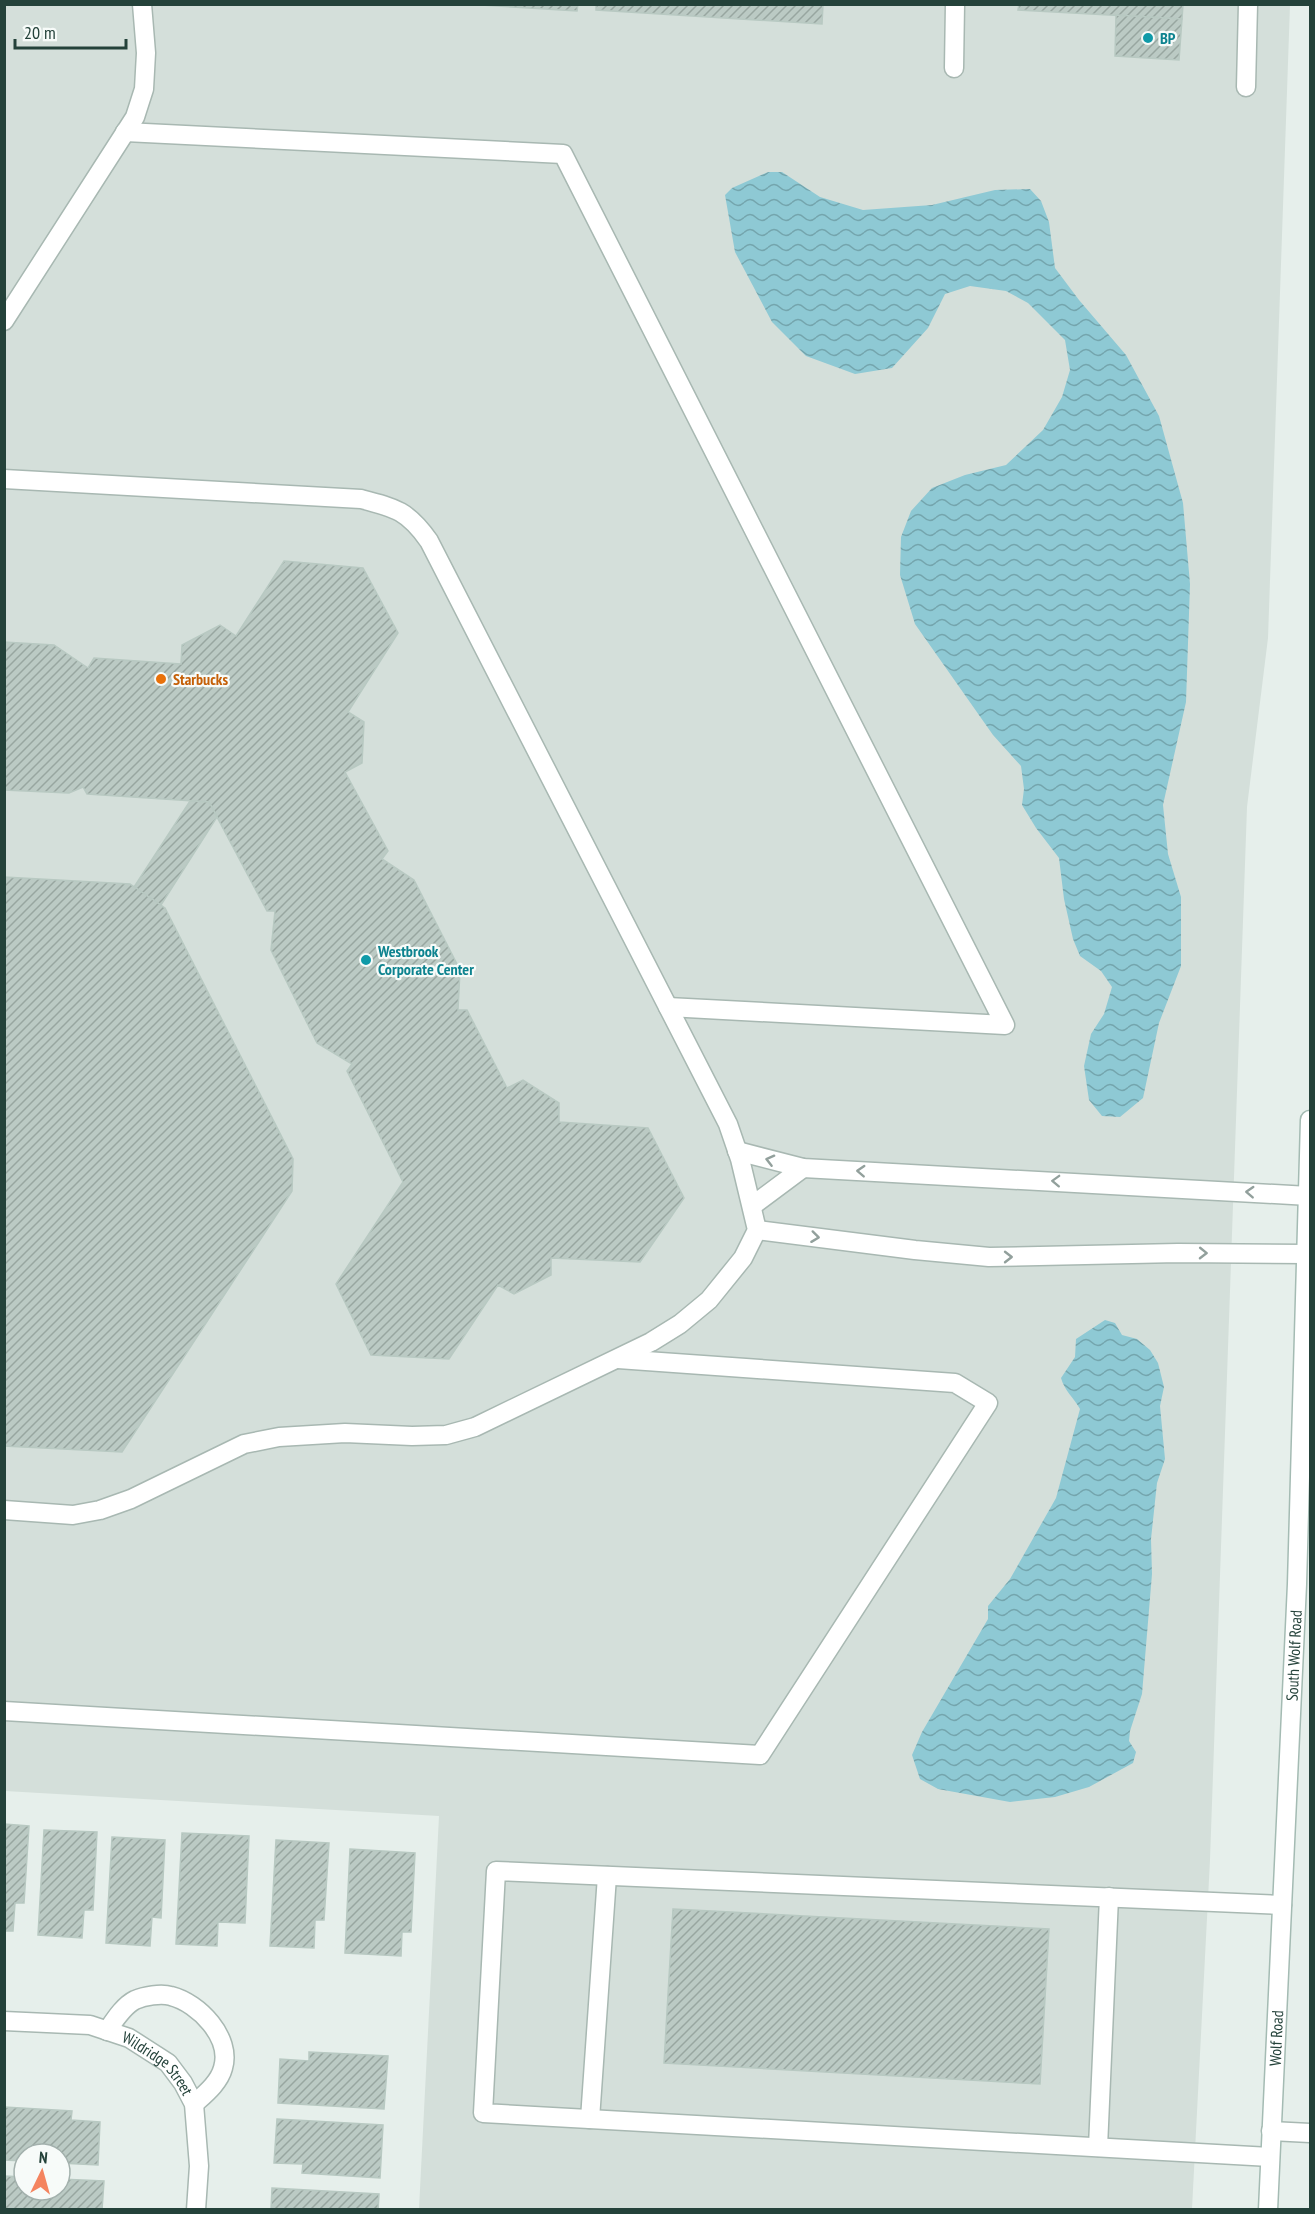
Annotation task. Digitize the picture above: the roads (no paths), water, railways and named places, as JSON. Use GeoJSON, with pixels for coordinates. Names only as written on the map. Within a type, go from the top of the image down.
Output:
{"type":"FeatureCollection","features":[{"type":"Feature","properties":{"kind":"main road"},"geometry":{"type":"LineString","coordinates":[[4,321],[135,117],[144,89],[146,53],[142,4]]}},
{"type":"Feature","properties":{"kind":"main road"},"geometry":{"type":"LineString","coordinates":[[954,68],[955,4]]}},
{"type":"Feature","properties":{"kind":"main road"},"geometry":{"type":"LineString","coordinates":[[1246,87],[1248,4]]}},
{"type":"Feature","properties":{"kind":"main road"},"geometry":{"type":"LineString","coordinates":[[126,132],[563,154],[1005,1025],[668,1006]]}},
{"type":"Feature","properties":{"kind":"main road"},"geometry":{"type":"LineString","coordinates":[[4,479],[361,499],[395,508],[416,522],[434,550],[728,1124],[757,1230],[743,1258],[709,1300],[680,1324],[651,1342],[475,1427],[446,1435],[412,1436],[345,1432],[279,1437],[244,1444],[131,1499],[100,1510],[74,1515],[4,1510]]}},
{"type":"Feature","properties":{"kind":"main road","name":"South Wolf Road"},"geometry":{"type":"LineString","coordinates":[[1284,1866],[1297,1584],[1311,1120]]}},
{"type":"Feature","properties":{"kind":"main road"},"geometry":{"type":"LineString","coordinates":[[737,1151],[803,1168],[1309,1196]]}},
{"type":"Feature","properties":{"kind":"main road"},"geometry":{"type":"LineString","coordinates":[[752,1206],[803,1168]]}},
{"type":"Feature","properties":{"kind":"main road"},"geometry":{"type":"LineString","coordinates":[[757,1230],[989,1257],[1178,1253],[1306,1254]]}},
{"type":"Feature","properties":{"kind":"main road"},"geometry":{"type":"LineString","coordinates":[[4,1711],[760,1755],[988,1403],[955,1383],[616,1359]]}},
{"type":"Feature","properties":{"kind":"main road","name":"Wolf Road"},"geometry":{"type":"LineString","coordinates":[[1268,2210],[1284,1866]]}},
{"type":"Feature","properties":{"kind":"main road"},"geometry":{"type":"LineString","coordinates":[[1270,2157],[483,2113],[496,1871],[1281,1905]]}},
{"type":"Feature","properties":{"kind":"main road"},"geometry":{"type":"LineString","coordinates":[[590,2119],[607,1876]]}},
{"type":"Feature","properties":{"kind":"main road"},"geometry":{"type":"LineString","coordinates":[[1098,2147],[1109,1897]]}},
{"type":"Feature","properties":{"kind":"main road","name":"Wildridge Street"},"geometry":{"type":"LineString","coordinates":[[4,2021],[90,2025],[107,2031],[129,2038],[168,2063],[183,2083],[194,2104],[215,2083],[223,2069],[225,2056],[222,2038],[213,2024],[184,2001],[170,1995],[134,2000],[121,2012],[107,2031]]}},
{"type":"Feature","properties":{"kind":"main road"},"geometry":{"type":"LineString","coordinates":[[194,2104],[199,2166],[196,2210]]}},
{"type":"Feature","properties":{"kind":"main road"},"geometry":{"type":"LineString","coordinates":[[1271,2131],[1311,2133]]}},
{"type":"Feature","properties":{"kind":"water"},"geometry":{"type":"Polygon","coordinates":[[[768,172],[782,172],[820,197],[863,210],[932,205],[995,190],[1030,189],[1041,201],[1049,222],[1055,268],[1126,355],[1159,416],[1183,503],[1190,584],[1186,702],[1163,805],[1168,854],[1181,897],[1181,966],[1159,1023],[1143,1098],[1120,1117],[1102,1116],[1089,1100],[1084,1066],[1091,1034],[1104,1014],[1112,987],[1101,971],[1080,956],[1073,939],[1064,899],[1059,858],[1022,805],[1024,789],[1021,766],[993,735],[915,624],[900,575],[901,537],[911,511],[932,488],[965,475],[1006,465],[1043,430],[1062,397],[1070,370],[1065,340],[1028,303],[1006,291],[970,286],[945,294],[928,328],[892,368],[855,374],[806,356],[772,322],[735,252],[725,195],[732,188],[768,172]]]}},
{"type":"Feature","properties":{"kind":"water"},"geometry":{"type":"Polygon","coordinates":[[[1105,1320],[1115,1323],[1122,1335],[1137,1339],[1150,1350],[1158,1363],[1164,1387],[1160,1406],[1165,1459],[1157,1483],[1151,1539],[1152,1574],[1142,1694],[1130,1731],[1129,1741],[1136,1752],[1133,1763],[1089,1787],[1055,1797],[1010,1802],[938,1789],[920,1779],[912,1755],[922,1732],[988,1619],[988,1606],[1010,1579],[1056,1498],[1080,1409],[1061,1378],[1075,1357],[1076,1339],[1105,1320]]]}},
{"type":"Feature","properties":{"kind":"place","name":"BP"},"geometry":{"type":"Point","coordinates":[1148,38]}},
{"type":"Feature","properties":{"kind":"place","name":"Starbucks"},"geometry":{"type":"Point","coordinates":[161,679]}},
{"type":"Feature","properties":{"kind":"place","name":"Westbrook Corporate Center"},"geometry":{"type":"Point","coordinates":[366,960]}}]}
